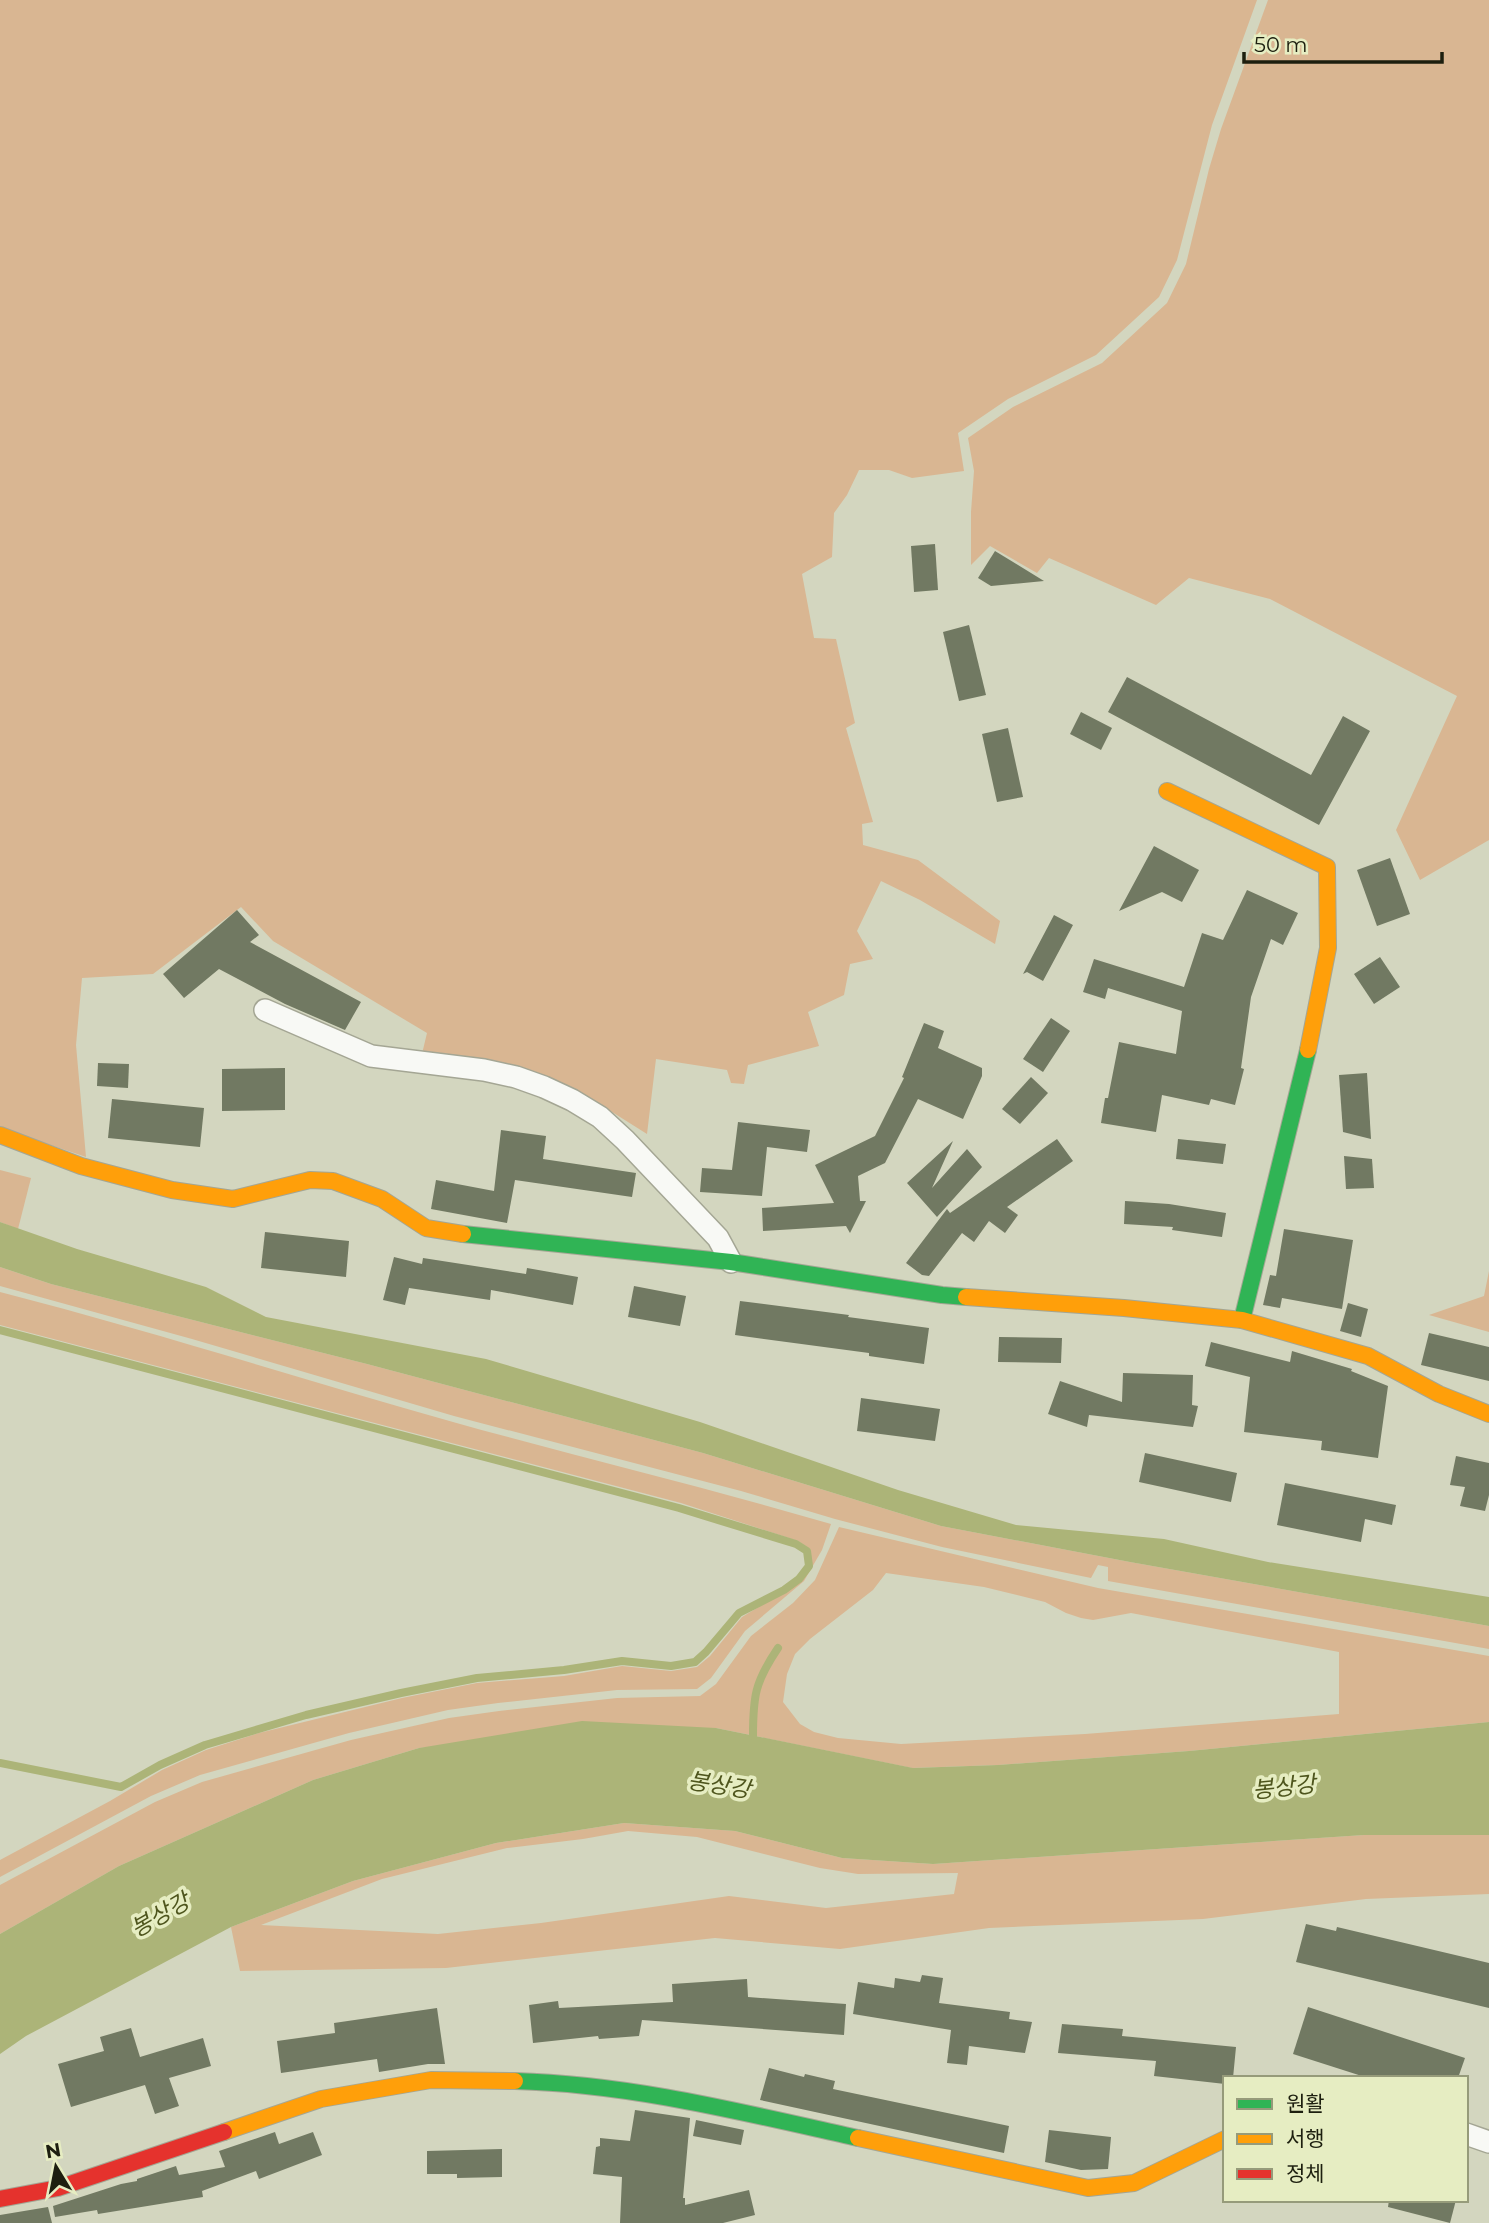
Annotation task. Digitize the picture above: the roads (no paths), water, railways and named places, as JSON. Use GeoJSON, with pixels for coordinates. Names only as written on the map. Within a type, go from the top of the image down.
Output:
{"type":"FeatureCollection","features":[{"type":"Feature","properties":{"kind":"street"},"geometry":{"type":"LineString","coordinates":[[1167,790],[1327,867],[1328,948],[1316,1016],[1242,1320]]}},
{"type":"Feature","properties":{"kind":"street"},"geometry":{"type":"LineString","coordinates":[[265,1010],[371,1056],[484,1070],[516,1077],[572,1100],[600,1117],[625,1140],[718,1238],[731,1262]]}},
{"type":"Feature","properties":{"kind":"street"},"geometry":{"type":"LineString","coordinates":[[0,1135],[81,1166],[172,1190],[233,1199],[310,1180],[333,1181],[382,1199],[426,1228],[500,1239],[731,1262],[942,1295],[1124,1308],[1242,1320],[1368,1356],[1439,1394],[1489,1414]]}},
{"type":"Feature","properties":{"kind":"street"},"geometry":{"type":"LineString","coordinates":[[0,2199],[58,2188],[321,2099],[431,2080],[545,2082],[684,2100],[1088,2188],[1134,2183],[1223,2140]]}},
{"type":"Feature","properties":{"kind":"street"},"geometry":{"type":"LineString","coordinates":[[1468,2135],[1489,2142]]}},
{"type":"Feature","properties":{"kind":"water"},"geometry":{"type":"Polygon","coordinates":[[[0,1222],[77,1249],[206,1287],[266,1317],[486,1359],[700,1422],[898,1490],[1016,1525],[1164,1539],[1268,1562],[1489,1597],[1489,1626],[941,1526],[703,1453],[51,1284],[0,1267],[0,1222]]]}},
{"type":"Feature","properties":{"kind":"water","name":"봉상강"},"geometry":{"type":"Polygon","coordinates":[[[582,1721],[716,1728],[913,1768],[998,1765],[1189,1751],[1489,1722],[1489,1835],[1364,1835],[933,1864],[842,1858],[735,1831],[624,1823],[496,1843],[353,1881],[231,1927],[26,2036],[0,2054],[0,1934],[119,1866],[313,1780],[419,1748],[582,1721]]]}},
{"type":"Feature","properties":{"kind":"waterway"},"geometry":{"type":"LineString","coordinates":[[0,1330],[679,1508],[796,1544],[807,1551],[809,1566],[799,1579],[784,1590],[739,1613],[695,1662],[671,1666],[622,1661],[564,1670],[477,1678],[401,1693],[306,1715],[205,1745],[160,1765],[121,1787],[0,1763]]}},
{"type":"Feature","properties":{"kind":"waterway"},"geometry":{"type":"LineString","coordinates":[[753,1736],[757,1690],[764,1670],[778,1648]]}}]}
